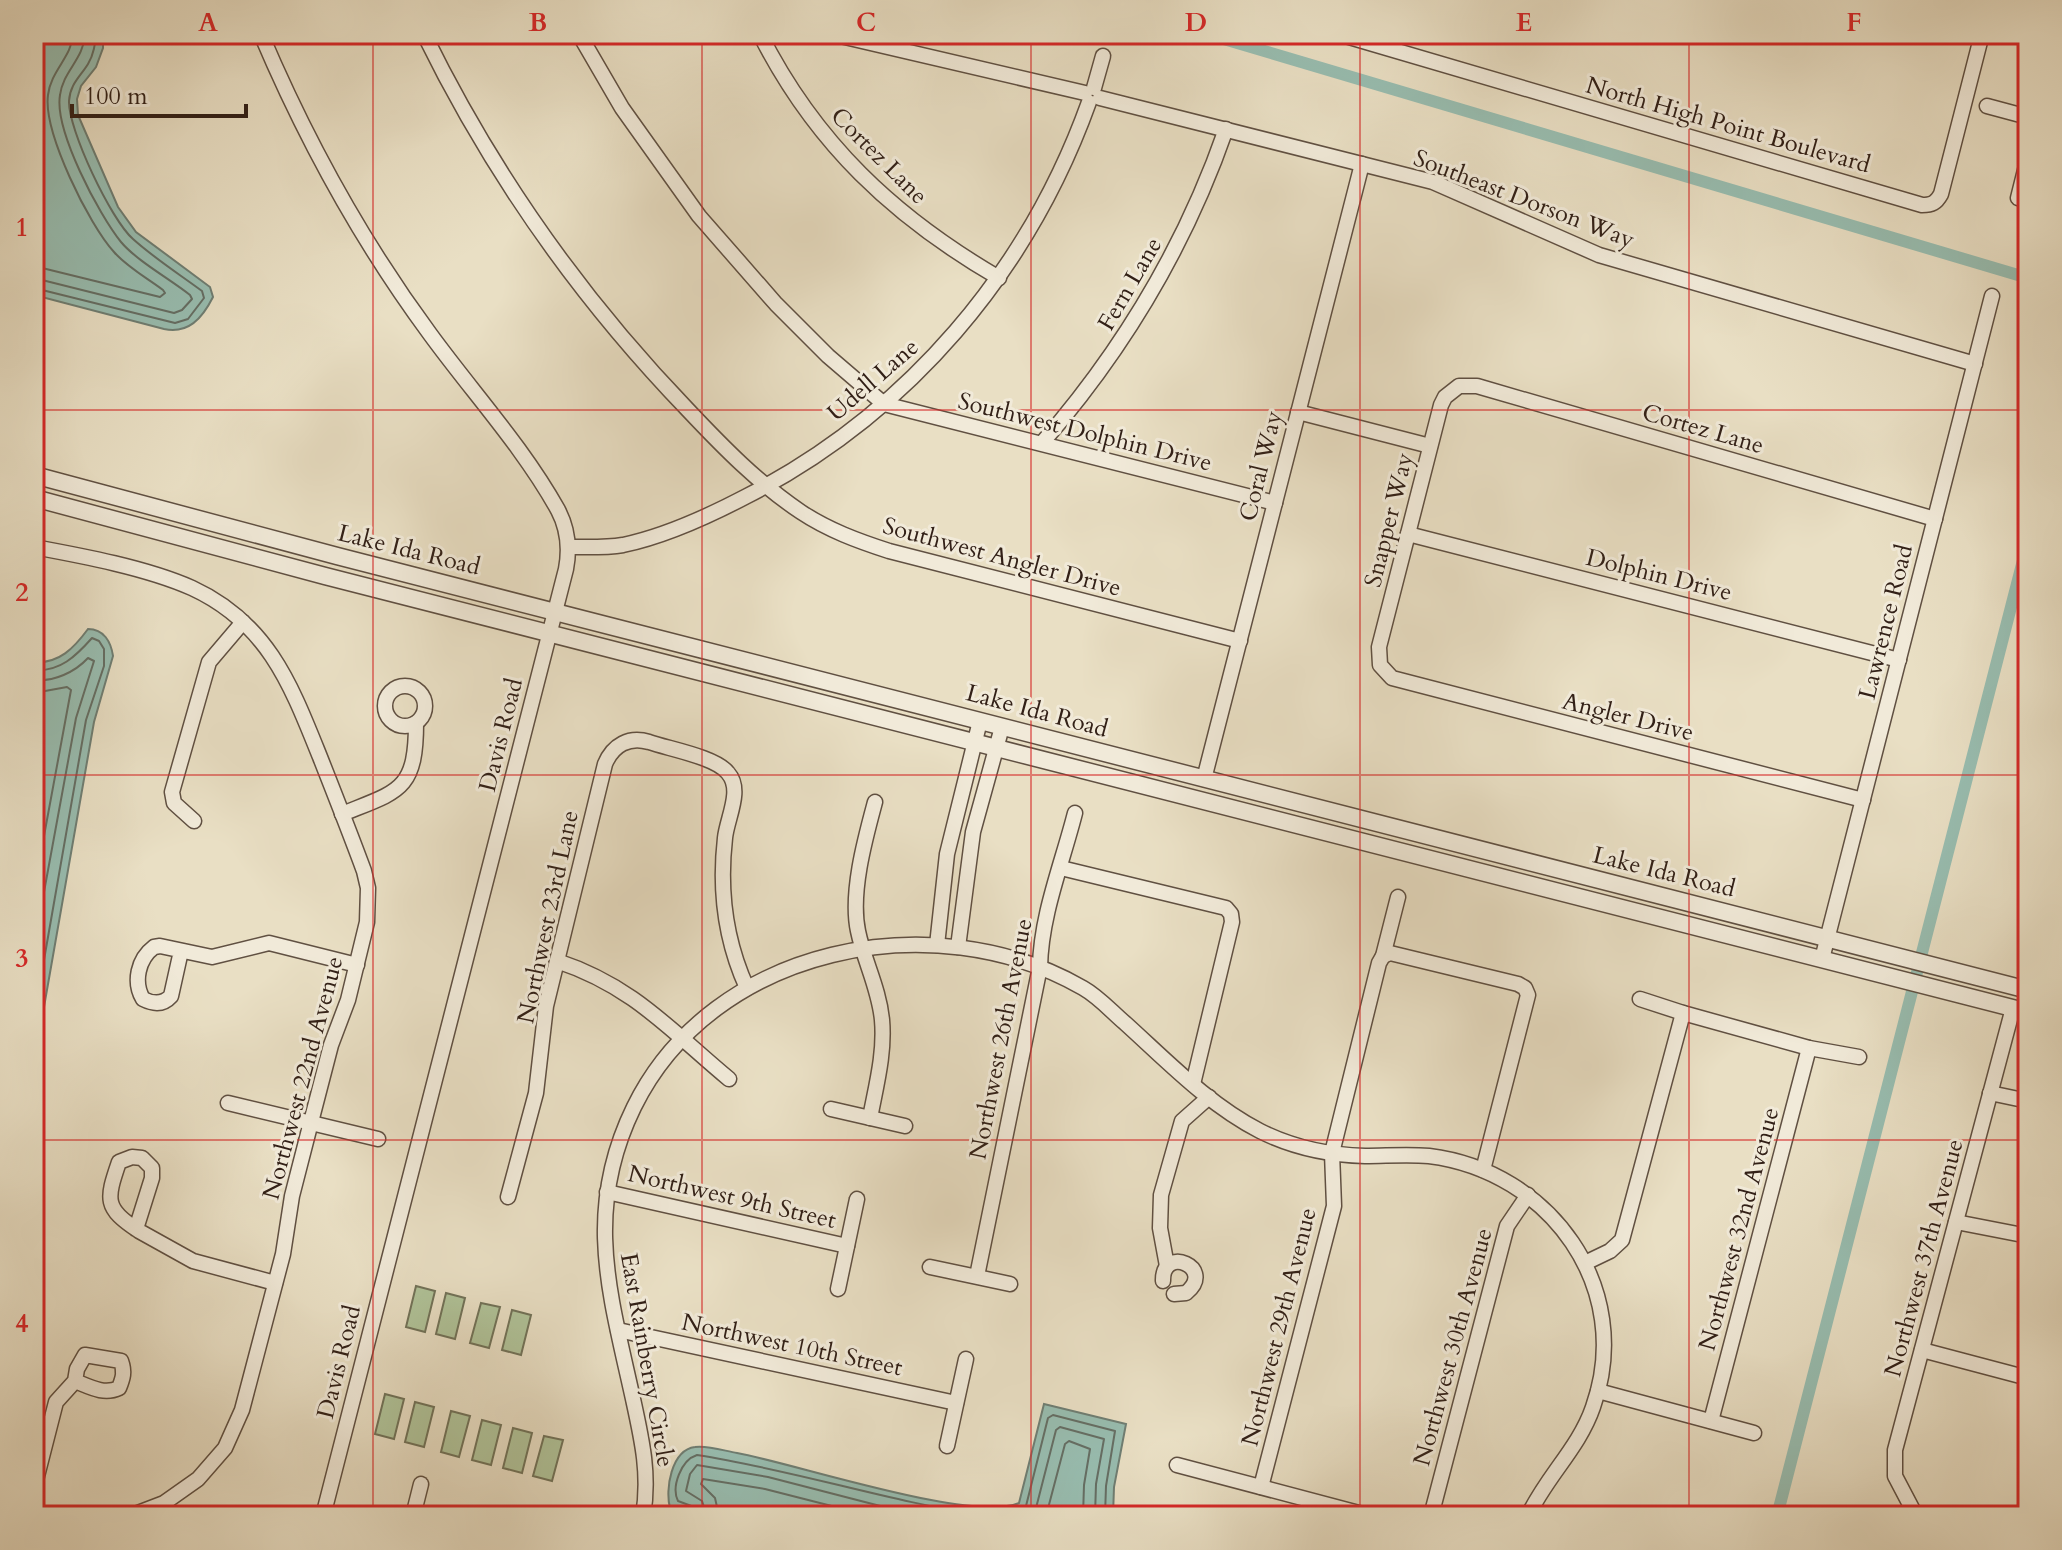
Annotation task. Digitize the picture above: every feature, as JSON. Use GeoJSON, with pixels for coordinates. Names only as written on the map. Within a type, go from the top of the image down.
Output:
{"type":"FeatureCollection","features":[{"type":"Feature","properties":{"kind":"street"},"geometry":{"type":"LineString","coordinates":[[261,34],[306,131],[378,258],[428,333],[500,424],[542,484],[563,520],[569,547]]}},
{"type":"Feature","properties":{"kind":"street","name":"Southwest Angler Drive"},"geometry":{"type":"LineString","coordinates":[[424,34],[469,121],[501,174],[579,286],[659,380],[767,486],[819,523],[869,545],[1240,641]]}},
{"type":"Feature","properties":{"kind":"street"},"geometry":{"type":"LineString","coordinates":[[579,34],[622,108],[699,216],[776,304],[828,356],[884,404]]}},
{"type":"Feature","properties":{"kind":"street","name":"Cortez Lane"},"geometry":{"type":"LineString","coordinates":[[760,34],[814,123],[865,180],[923,230],[999,278]]}},
{"type":"Feature","properties":{"kind":"street","name":"Southeast Dorson Way"},"geometry":{"type":"LineString","coordinates":[[832,34],[1092,95],[1442,185],[1599,255],[1975,364]]}},
{"type":"Feature","properties":{"kind":"street","name":"North High Point Boulevard"},"geometry":{"type":"LineString","coordinates":[[1339,34],[1930,205],[1941,194],[1982,34]]}},
{"type":"Feature","properties":{"kind":"street","name":"Udell Lane"},"geometry":{"type":"LineString","coordinates":[[569,547],[602,548],[652,536],[706,515],[767,486],[822,452],[884,404],[945,345],[999,278],[1040,213],[1060,174],[1092,95],[1103,56]]}},
{"type":"Feature","properties":{"kind":"street"},"geometry":{"type":"LineString","coordinates":[[1987,106],[2028,117]]}},
{"type":"Feature","properties":{"kind":"street","name":"Fern Lane"},"geometry":{"type":"LineString","coordinates":[[1042,443],[1103,370],[1155,290],[1197,205],[1226,129]]}},
{"type":"Feature","properties":{"kind":"street"},"geometry":{"type":"LineString","coordinates":[[2018,198],[2028,158]]}},
{"type":"Feature","properties":{"kind":"street","name":"Coral Way"},"geometry":{"type":"LineString","coordinates":[[1204,779],[1362,164]]}},
{"type":"Feature","properties":{"kind":"street","name":"Lawrence Road"},"geometry":{"type":"LineString","coordinates":[[1822,959],[1992,296]]}},
{"type":"Feature","properties":{"kind":"street","name":"Cortez Lane"},"geometry":{"type":"LineString","coordinates":[[1459,386],[1477,386],[1935,519]]}},
{"type":"Feature","properties":{"kind":"street","name":"Snapper Way"},"geometry":{"type":"LineString","coordinates":[[1385,672],[1380,665],[1379,647],[1430,446],[1441,405],[1451,390],[1459,386]]}},
{"type":"Feature","properties":{"kind":"street","name":"Southwest Dolphin Drive"},"geometry":{"type":"LineString","coordinates":[[884,404],[1275,503]]}},
{"type":"Feature","properties":{"kind":"street"},"geometry":{"type":"LineString","coordinates":[[1298,412],[1430,446]]}},
{"type":"Feature","properties":{"kind":"street","name":"Lake Ida Road"},"geometry":{"type":"LineString","coordinates":[[34,475],[233,529],[2028,990]]}},
{"type":"Feature","properties":{"kind":"street","name":"Lake Ida Road"},"geometry":{"type":"LineString","coordinates":[[34,498],[2020,1010]]}},
{"type":"Feature","properties":{"kind":"street"},"geometry":{"type":"LineString","coordinates":[[194,541],[215,539],[233,529]]}},
{"type":"Feature","properties":{"kind":"street","name":"Dolphin Drive"},"geometry":{"type":"LineString","coordinates":[[1408,534],[1899,660]]}},
{"type":"Feature","properties":{"kind":"street","name":"Northwest 22nd Avenue"},"geometry":{"type":"LineString","coordinates":[[34,547],[176,582],[208,596],[262,640],[282,669],[342,814],[368,888],[367,922],[357,965],[331,1045],[311,1122],[275,1283],[242,1410],[225,1448],[198,1479],[164,1503],[130,1516]]}},
{"type":"Feature","properties":{"kind":"street","name":"Davis Road"},"geometry":{"type":"LineString","coordinates":[[323,1516],[550,633],[569,547]]}},
{"type":"Feature","properties":{"kind":"street"},"geometry":{"type":"LineString","coordinates":[[194,821],[174,803],[172,792],[209,662],[243,622]]}},
{"type":"Feature","properties":{"kind":"street","name":"Angler Drive"},"geometry":{"type":"LineString","coordinates":[[1385,672],[1400,681],[1863,800]]}},
{"type":"Feature","properties":{"kind":"street"},"geometry":{"type":"LineString","coordinates":[[937,945],[947,854],[980,721]]}},
{"type":"Feature","properties":{"kind":"street"},"geometry":{"type":"LineString","coordinates":[[342,814],[392,794],[405,783],[416,743],[416,723]]}},
{"type":"Feature","properties":{"kind":"street"},"geometry":{"type":"LineString","coordinates":[[958,947],[973,832],[1002,727]]}},
{"type":"Feature","properties":{"kind":"street","name":"Northwest 23rd Lane"},"geometry":{"type":"LineString","coordinates":[[508,1197],[536,1093],[546,1006],[605,764],[619,745],[627,741],[643,741],[726,769],[734,785],[722,861],[722,891],[733,950],[747,988]]}},
{"type":"Feature","properties":{"kind":"street"},"geometry":{"type":"LineString","coordinates":[[870,1118],[881,1063],[882,1019],[878,994],[857,926],[861,862],[875,802]]}},
{"type":"Feature","properties":{"kind":"street","name":"Northwest 26th Avenue"},"geometry":{"type":"LineString","coordinates":[[977,1276],[1040,967],[1040,947],[1075,813]]}},
{"type":"Feature","properties":{"kind":"street"},"geometry":{"type":"LineString","coordinates":[[1061,868],[1226,908],[1231,914],[1232,922],[1193,1084]]}},
{"type":"Feature","properties":{"kind":"street","name":"Northwest 29th Avenue"},"geometry":{"type":"LineString","coordinates":[[1261,1487],[1334,1206],[1332,1153],[1398,897]]}},
{"type":"Feature","properties":{"kind":"street"},"geometry":{"type":"LineString","coordinates":[[181,951],[221,957],[269,943],[357,965]]}},
{"type":"Feature","properties":{"kind":"street","name":"East Rainberry Circle"},"geometry":{"type":"LineString","coordinates":[[643,1516],[647,1494],[645,1453],[604,1255],[607,1192],[623,1132],[635,1104],[651,1077],[681,1040],[721,1005],[747,988],[804,963],[862,949],[895,945],[958,947],[1010,957],[1040,967],[1089,991],[1209,1097],[1239,1120],[1266,1134],[1332,1153],[1427,1156],[1483,1170],[1528,1195],[1557,1221],[1585,1263],[1601,1315],[1603,1365],[1589,1417],[1574,1447],[1543,1488],[1530,1513]]}},
{"type":"Feature","properties":{"kind":"street"},"geometry":{"type":"LineString","coordinates":[[1383,956],[1390,953],[1525,988],[1528,995],[1483,1170]]}},
{"type":"Feature","properties":{"kind":"street"},"geometry":{"type":"LineString","coordinates":[[557,961],[622,989],[652,1011],[681,1040],[729,1079]]}},
{"type":"Feature","properties":{"kind":"street"},"geometry":{"type":"LineString","coordinates":[[1640,999],[1809,1048],[1859,1057]]}},
{"type":"Feature","properties":{"kind":"street","name":"Northwest 37th Avenue"},"geometry":{"type":"LineString","coordinates":[[1916,1516],[1898,1485],[1894,1459],[1990,1093],[2020,1010]]}},
{"type":"Feature","properties":{"kind":"street"},"geometry":{"type":"LineString","coordinates":[[1585,1263],[1610,1251],[1622,1240],[1683,1013]]}},
{"type":"Feature","properties":{"kind":"street","name":"Northwest 32nd Avenue"},"geometry":{"type":"LineString","coordinates":[[1711,1421],[1809,1048]]}},
{"type":"Feature","properties":{"kind":"street"},"geometry":{"type":"LineString","coordinates":[[1990,1093],[2028,1101]]}},
{"type":"Feature","properties":{"kind":"street"},"geometry":{"type":"LineString","coordinates":[[1163,1281],[1162,1275],[1167,1266],[1160,1228],[1161,1195],[1182,1121],[1209,1097]]}},
{"type":"Feature","properties":{"kind":"street"},"geometry":{"type":"LineString","coordinates":[[228,1103],[378,1139]]}},
{"type":"Feature","properties":{"kind":"street"},"geometry":{"type":"LineString","coordinates":[[831,1109],[905,1126]]}},
{"type":"Feature","properties":{"kind":"street"},"geometry":{"type":"LineString","coordinates":[[136,1229],[152,1178],[152,1168],[142,1158],[132,1157],[119,1162],[110,1190],[109,1202],[119,1217],[136,1229],[193,1261],[275,1283]]}},
{"type":"Feature","properties":{"kind":"street","name":"Northwest 9th Street"},"geometry":{"type":"LineString","coordinates":[[607,1192],[847,1246]]}},
{"type":"Feature","properties":{"kind":"street","name":"Northwest 30th Avenue"},"geometry":{"type":"LineString","coordinates":[[1431,1516],[1507,1226],[1528,1195]]}},
{"type":"Feature","properties":{"kind":"street","name":"Northwest 9th Street"},"geometry":{"type":"LineString","coordinates":[[838,1289],[857,1199]]}},
{"type":"Feature","properties":{"kind":"street"},"geometry":{"type":"LineString","coordinates":[[1956,1222],[2028,1236]]}},
{"type":"Feature","properties":{"kind":"street"},"geometry":{"type":"LineString","coordinates":[[1167,1266],[1182,1261],[1191,1266],[1195,1276],[1191,1290],[1174,1294]]}},
{"type":"Feature","properties":{"kind":"street"},"geometry":{"type":"LineString","coordinates":[[930,1267],[1010,1284]]}},
{"type":"Feature","properties":{"kind":"street","name":"Northwest 10th Street"},"geometry":{"type":"LineString","coordinates":[[618,1330],[956,1403]]}},
{"type":"Feature","properties":{"kind":"street"},"geometry":{"type":"LineString","coordinates":[[1922,1350],[2028,1378]]}},
{"type":"Feature","properties":{"kind":"street"},"geometry":{"type":"LineString","coordinates":[[947,1446],[966,1359]]}},
{"type":"Feature","properties":{"kind":"street"},"geometry":{"type":"LineString","coordinates":[[34,1488],[56,1402],[75,1381]]}},
{"type":"Feature","properties":{"kind":"street"},"geometry":{"type":"LineString","coordinates":[[1598,1391],[1754,1433]]}},
{"type":"Feature","properties":{"kind":"street"},"geometry":{"type":"LineString","coordinates":[[1177,1465],[1370,1516]]}},
{"type":"Feature","properties":{"kind":"street"},"geometry":{"type":"LineString","coordinates":[[413,1516],[421,1484]]}},
{"type":"Feature","properties":{"kind":"street"},"geometry":{"type":"LineString","coordinates":[[34,1504],[39,1516]]}},
{"type":"Feature","properties":{"kind":"street"},"geometry":{"type":"LineString","coordinates":[[1530,1513],[1552,1516]]}},
{"type":"Feature","properties":{"kind":"green space"},"geometry":{"type":"Polygon","coordinates":[[[416,1286],[435,1291],[425,1332],[406,1327],[416,1286]]]}},
{"type":"Feature","properties":{"kind":"green space"},"geometry":{"type":"Polygon","coordinates":[[[446,1293],[465,1298],[455,1339],[436,1334],[446,1293]]]}},
{"type":"Feature","properties":{"kind":"green space"},"geometry":{"type":"Polygon","coordinates":[[[481,1303],[500,1307],[489,1348],[470,1343],[481,1303]]]}},
{"type":"Feature","properties":{"kind":"green space"},"geometry":{"type":"Polygon","coordinates":[[[512,1310],[531,1315],[521,1355],[502,1350],[512,1310]]]}},
{"type":"Feature","properties":{"kind":"green space"},"geometry":{"type":"Polygon","coordinates":[[[385,1394],[404,1399],[394,1439],[375,1434],[385,1394]]]}},
{"type":"Feature","properties":{"kind":"green space"},"geometry":{"type":"Polygon","coordinates":[[[415,1402],[434,1407],[424,1447],[405,1442],[415,1402]]]}},
{"type":"Feature","properties":{"kind":"green space"},"geometry":{"type":"Polygon","coordinates":[[[451,1411],[470,1416],[459,1457],[441,1452],[451,1411]]]}},
{"type":"Feature","properties":{"kind":"green space"},"geometry":{"type":"Polygon","coordinates":[[[482,1420],[501,1425],[491,1465],[472,1460],[482,1420]]]}},
{"type":"Feature","properties":{"kind":"green space"},"geometry":{"type":"Polygon","coordinates":[[[513,1428],[532,1433],[522,1473],[503,1468],[513,1428]]]}},
{"type":"Feature","properties":{"kind":"green space"},"geometry":{"type":"Polygon","coordinates":[[[544,1436],[563,1440],[552,1481],[533,1476],[544,1436]]]}},
{"type":"Feature","properties":{"kind":"water"},"geometry":{"type":"Polygon","coordinates":[[[35,34],[103,34],[103,48],[96,67],[81,86],[77,99],[78,115],[118,207],[136,232],[210,287],[213,297],[209,305],[187,327],[164,329],[34,295],[35,34]]]}},
{"type":"Feature","properties":{"kind":"water"},"geometry":{"type":"Polygon","coordinates":[[[88,629],[106,637],[113,656],[94,722],[34,1064],[34,662],[51,660],[65,653],[88,629]]]}},
{"type":"Feature","properties":{"kind":"water"},"geometry":{"type":"Polygon","coordinates":[[[1044,1404],[1126,1424],[1114,1487],[1113,1516],[705,1516],[670,1508],[669,1482],[675,1463],[680,1455],[695,1447],[716,1448],[925,1499],[996,1507],[1019,1503],[1044,1404]]]}},
{"type":"Feature","properties":{"kind":"waterway"},"geometry":{"type":"LineString","coordinates":[[1207,34],[2028,278]]}},
{"type":"Feature","properties":{"kind":"waterway"},"geometry":{"type":"LineString","coordinates":[[1777,1516],[2028,541]]}}]}
